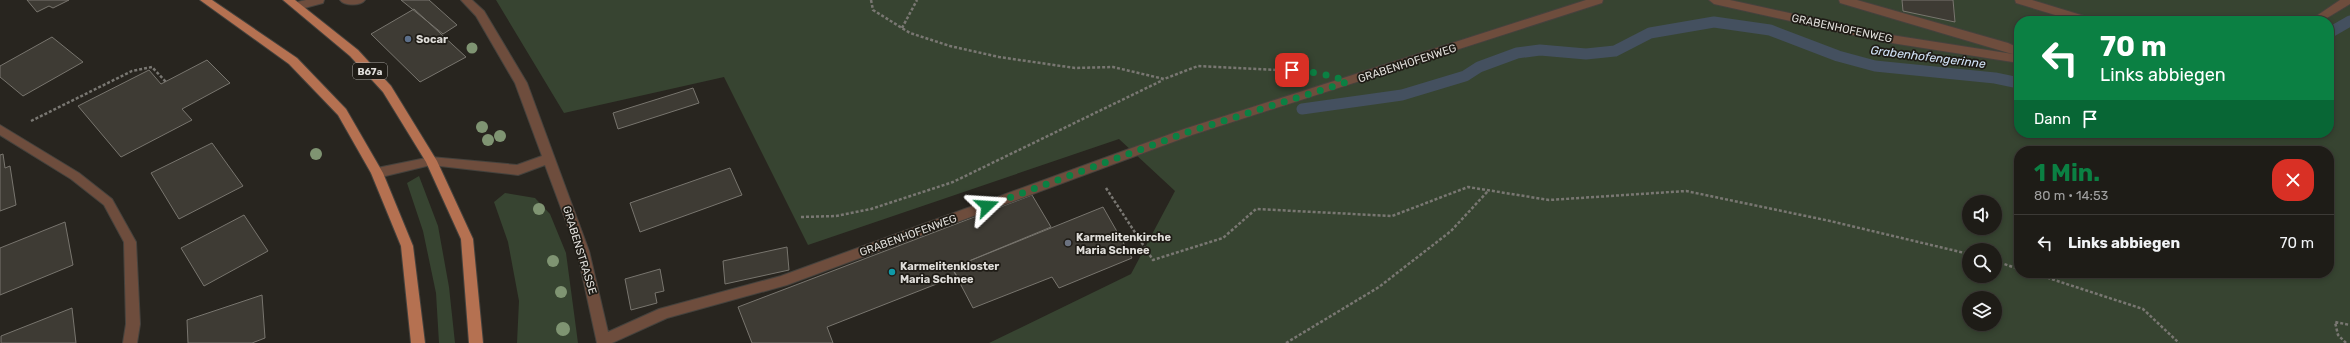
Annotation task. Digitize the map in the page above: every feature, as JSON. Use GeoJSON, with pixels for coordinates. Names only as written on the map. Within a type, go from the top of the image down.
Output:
{"type":"FeatureCollection","features":[{"type":"Feature","properties":{"kind":"main road"},"geometry":{"type":"LineString","coordinates":[[205,0],[293,61],[342,112],[377,173],[407,246],[417,343]]}},
{"type":"Feature","properties":{"kind":"main road","name":"B67a"},"geometry":{"type":"LineString","coordinates":[[293,3],[354,53],[387,89],[431,161],[467,240],[476,343]]}},
{"type":"Feature","properties":{"kind":"street"},"geometry":{"type":"LineString","coordinates":[[293,3],[319,0]]}},
{"type":"Feature","properties":{"kind":"street"},"geometry":{"type":"LineString","coordinates":[[345,0],[360,0]]}},
{"type":"Feature","properties":{"kind":"street","name":"GRABENSTRASSE"},"geometry":{"type":"LineString","coordinates":[[466,0],[480,14],[520,83],[550,158],[583,251],[605,341]]}},
{"type":"Feature","properties":{"kind":"street","name":"GRABENHOFENWEG"},"geometry":{"type":"LineString","coordinates":[[605,341],[664,313],[782,282],[1188,132],[1598,0]]}},
{"type":"Feature","properties":{"kind":"street","name":"GRABENHOFENWEG"},"geometry":{"type":"LineString","coordinates":[[1714,0],[1885,38],[2014,58]]}},
{"type":"Feature","properties":{"kind":"street"},"geometry":{"type":"LineString","coordinates":[[1844,0],[2014,50]]}},
{"type":"Feature","properties":{"kind":"street"},"geometry":{"type":"LineString","coordinates":[[2020,0],[2070,16]]}},
{"type":"Feature","properties":{"kind":"street"},"geometry":{"type":"LineString","coordinates":[[2322,16],[2348,0]]}},
{"type":"Feature","properties":{"kind":"street"},"geometry":{"type":"LineString","coordinates":[[0,129],[75,176],[108,202],[130,242],[133,324],[130,343]]}},
{"type":"Feature","properties":{"kind":"street"},"geometry":{"type":"LineString","coordinates":[[377,173],[431,161],[518,170],[550,158]]}},
{"type":"Feature","properties":{"kind":"path"},"geometry":{"type":"LineString","coordinates":[[871,0],[873,10],[910,33],[950,46],[999,57],[1075,68],[1113,67],[1164,79]]}},
{"type":"Feature","properties":{"kind":"path"},"geometry":{"type":"LineString","coordinates":[[902,28],[917,0]]}},
{"type":"Feature","properties":{"kind":"path"},"geometry":{"type":"LineString","coordinates":[[801,217],[836,216],[871,209],[953,182],[1164,79],[1198,66],[1300,71]]}},
{"type":"Feature","properties":{"kind":"path"},"geometry":{"type":"LineString","coordinates":[[28,123],[132,72],[152,67],[166,82]]}},
{"type":"Feature","properties":{"kind":"path"},"geometry":{"type":"LineString","coordinates":[[1089,168],[1121,205],[1136,237],[1153,260],[1223,238],[1256,209],[1392,216],[1468,187],[1549,200],[1686,191],[1830,221],[1962,252]]}},
{"type":"Feature","properties":{"kind":"path"},"geometry":{"type":"LineString","coordinates":[[1286,343],[1379,287],[1451,231],[1489,190]]}},
{"type":"Feature","properties":{"kind":"path"},"geometry":{"type":"LineString","coordinates":[[2002,263],[2014,267]]}},
{"type":"Feature","properties":{"kind":"path"},"geometry":{"type":"LineString","coordinates":[[2048,278],[2143,309],[2179,343]]}},
{"type":"Feature","properties":{"kind":"path"},"geometry":{"type":"LineString","coordinates":[[2346,343],[2338,336],[2335,322],[2350,325]]}},
{"type":"Feature","properties":{"kind":"green space"},"geometry":{"type":"Polygon","coordinates":[[[496,0],[2350,0],[2350,343],[989,343],[1131,274],[1175,191],[1119,139],[808,245],[724,77],[564,113],[496,0]]]}},
{"type":"Feature","properties":{"kind":"green space"},"geometry":{"type":"Polygon","coordinates":[[[419,176],[438,226],[449,287],[455,343],[439,343],[436,293],[423,231],[407,183],[419,176]]]}},
{"type":"Feature","properties":{"kind":"green space"},"geometry":{"type":"Polygon","coordinates":[[[505,193],[535,198],[550,214],[566,253],[578,343],[517,343],[519,301],[508,242],[494,202],[505,193]]]}},
{"type":"Feature","properties":{"kind":"building"},"geometry":{"type":"Polygon","coordinates":[[[27,0],[69,0],[53,8],[49,6],[37,12],[27,0]]]}},
{"type":"Feature","properties":{"kind":"building"},"geometry":{"type":"Polygon","coordinates":[[[401,0],[429,0],[457,25],[443,34],[401,0]]]}},
{"type":"Feature","properties":{"kind":"building"},"geometry":{"type":"Polygon","coordinates":[[[1902,0],[1953,0],[1955,22],[1903,11],[1902,0]]]}},
{"type":"Feature","properties":{"kind":"building"},"geometry":{"type":"Polygon","coordinates":[[[414,9],[466,57],[420,82],[371,34],[414,9]]]}},
{"type":"Feature","properties":{"kind":"building"},"geometry":{"type":"Polygon","coordinates":[[[52,37],[83,62],[23,96],[0,77],[0,66],[52,37]]]}},
{"type":"Feature","properties":{"kind":"building"},"geometry":{"type":"Polygon","coordinates":[[[207,60],[230,83],[182,109],[192,120],[121,157],[78,106],[149,70],[161,84],[207,60]]]}},
{"type":"Feature","properties":{"kind":"building"},"geometry":{"type":"Polygon","coordinates":[[[693,88],[699,103],[618,129],[613,113],[693,88]]]}},
{"type":"Feature","properties":{"kind":"building"},"geometry":{"type":"Polygon","coordinates":[[[212,143],[243,186],[179,219],[151,173],[212,143]]]}},
{"type":"Feature","properties":{"kind":"building"},"geometry":{"type":"Polygon","coordinates":[[[3,154],[5,168],[10,166],[16,205],[0,211],[0,155],[3,154]]]}},
{"type":"Feature","properties":{"kind":"building"},"geometry":{"type":"Polygon","coordinates":[[[730,168],[742,195],[640,232],[630,203],[730,168]]]}},
{"type":"Feature","properties":{"kind":"building","name":"Karmelitenkloster Maria Schnee"},"geometry":{"type":"Polygon","coordinates":[[[1032,195],[1051,227],[952,268],[957,276],[827,327],[833,343],[752,343],[738,307],[1032,195]]]}},
{"type":"Feature","properties":{"kind":"building","name":"Karmelitenkirche Maria Schnee"},"geometry":{"type":"Polygon","coordinates":[[[1103,207],[1132,258],[1059,288],[1052,277],[973,308],[952,268],[1103,207]]]}},
{"type":"Feature","properties":{"kind":"building"},"geometry":{"type":"Polygon","coordinates":[[[244,215],[268,251],[204,286],[181,248],[244,215]]]}},
{"type":"Feature","properties":{"kind":"building"},"geometry":{"type":"Polygon","coordinates":[[[65,222],[73,265],[0,295],[0,248],[65,222]]]}},
{"type":"Feature","properties":{"kind":"building"},"geometry":{"type":"Polygon","coordinates":[[[787,247],[789,270],[725,284],[723,261],[787,247]]]}},
{"type":"Feature","properties":{"kind":"building"},"geometry":{"type":"Polygon","coordinates":[[[660,269],[664,291],[655,293],[657,303],[631,310],[625,279],[660,269]]]}},
{"type":"Feature","properties":{"kind":"building"},"geometry":{"type":"Polygon","coordinates":[[[262,295],[265,338],[252,343],[188,343],[187,320],[262,295]]]}},
{"type":"Feature","properties":{"kind":"building"},"geometry":{"type":"Polygon","coordinates":[[[72,308],[76,343],[1,343],[1,336],[72,308]]]}},
{"type":"Feature","properties":{"kind":"waterway","name":"Grabenhofengerinne"},"geometry":{"type":"LineString","coordinates":[[2334,30],[2350,21]]}},
{"type":"Feature","properties":{"kind":"waterway","name":"Grabenhofengerinne"},"geometry":{"type":"LineString","coordinates":[[1302,109],[1402,95],[1465,76],[1479,67],[1517,53],[1540,50],[1586,54],[1615,51],[1650,33],[1714,22],[1770,30],[1838,56],[1875,66],[1995,78],[2014,82]]}},
{"type":"Feature","properties":{"kind":"place","name":"Socar"},"geometry":{"type":"Point","coordinates":[408,39]}},
{"type":"Feature","properties":{"kind":"place","name":"Karmelitenkirche Maria Schnee"},"geometry":{"type":"Point","coordinates":[1068,243]}},
{"type":"Feature","properties":{"kind":"place","name":"Karmelitenkloster Maria Schnee"},"geometry":{"type":"Point","coordinates":[892,272]}},
{"type":"Feature","properties":{"kind":"route"},"geometry":{"type":"LineString","coordinates":[[987,206],[1188,132],[1347,82],[1339,77],[1328,77],[1308,71],[1292,70]]}}]}
